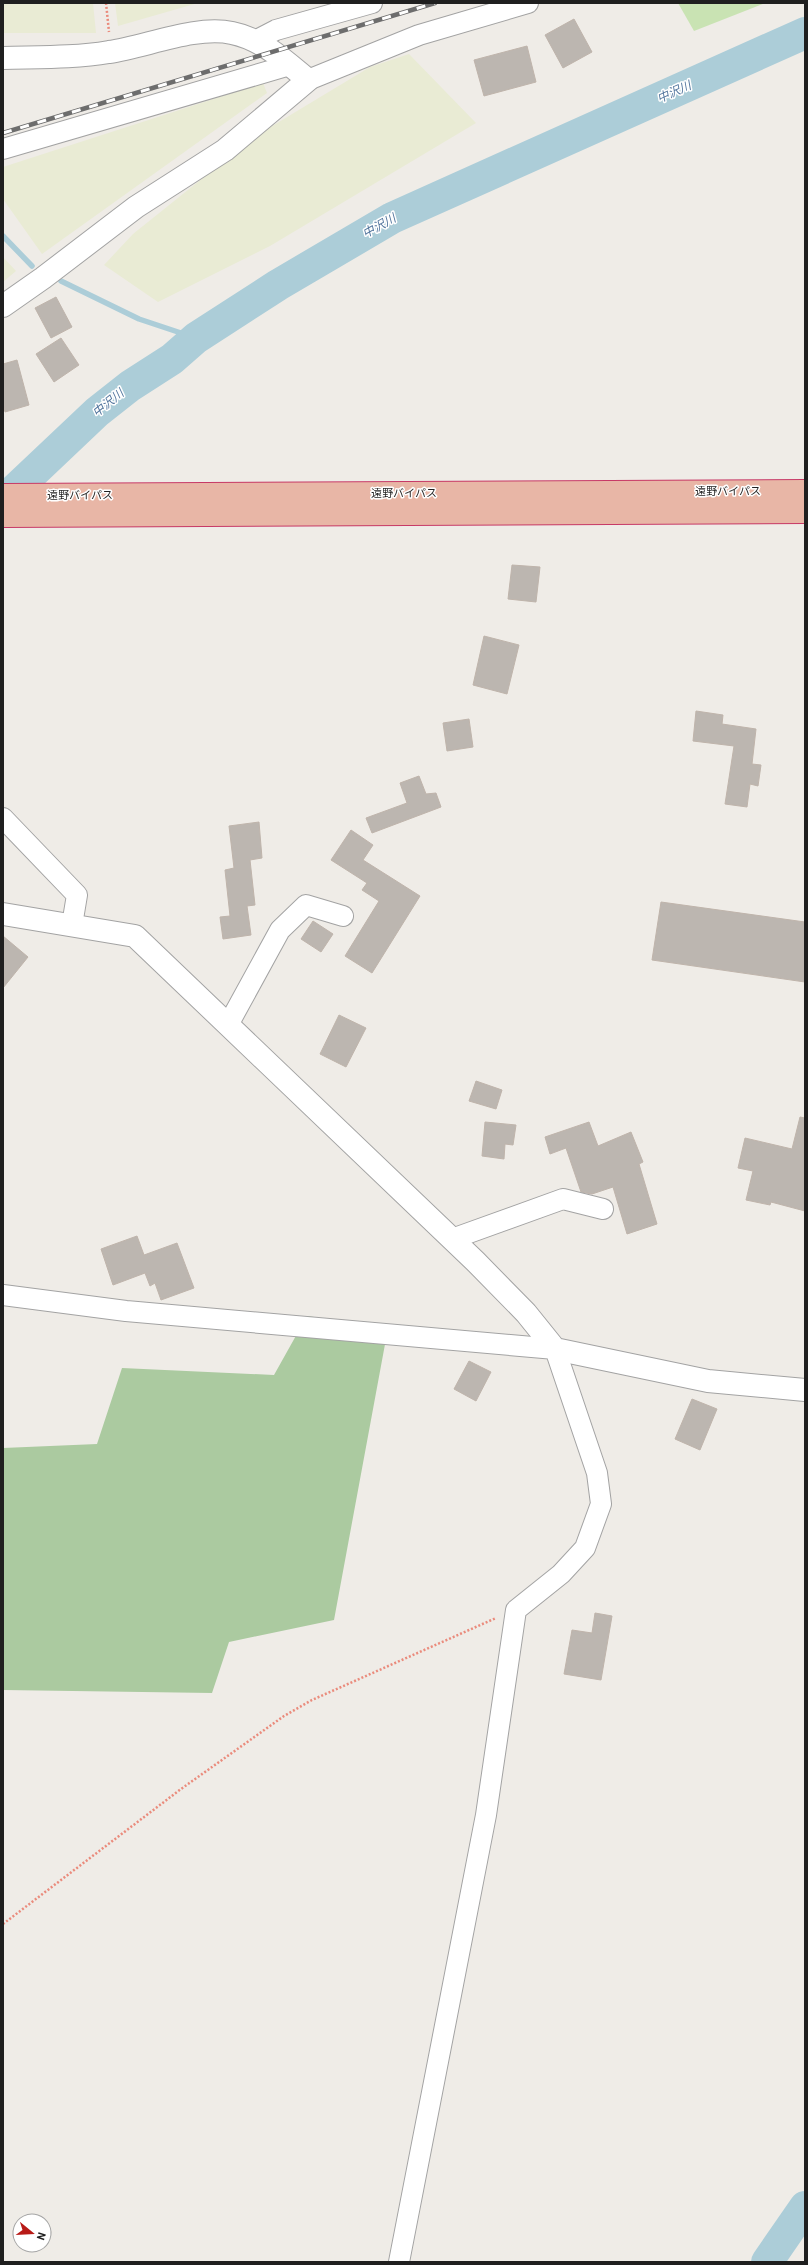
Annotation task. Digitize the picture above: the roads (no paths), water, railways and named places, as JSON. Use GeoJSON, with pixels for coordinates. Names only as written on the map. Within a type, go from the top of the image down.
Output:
{"type":"FeatureCollection","features":[{"type":"Feature","properties":{"kind":"highway","name":"遠野バイパス"},"geometry":{"type":"LineString","coordinates":[[3,495],[805,491]]}},
{"type":"Feature","properties":{"kind":"highway","name":"遠野バイパス"},"geometry":{"type":"LineString","coordinates":[[3,516],[805,512]]}},
{"type":"Feature","properties":{"kind":"street"},"geometry":{"type":"LineString","coordinates":[[255,41],[276,30],[372,3]]}},
{"type":"Feature","properties":{"kind":"street"},"geometry":{"type":"LineString","coordinates":[[3,306],[43,278],[136,207],[225,150],[308,80],[419,35],[528,3]]}},
{"type":"Feature","properties":{"kind":"street"},"geometry":{"type":"LineString","coordinates":[[3,58],[80,57],[112,52],[197,32],[231,32],[255,41],[271,50],[308,80]]}},
{"type":"Feature","properties":{"kind":"street"},"geometry":{"type":"LineString","coordinates":[[3,150],[290,65]]}},
{"type":"Feature","properties":{"kind":"street"},"geometry":{"type":"LineString","coordinates":[[3,818],[77,895],[72,924]]}},
{"type":"Feature","properties":{"kind":"street"},"geometry":{"type":"LineString","coordinates":[[228,1025],[280,930],[306,905],[343,916]]}},
{"type":"Feature","properties":{"kind":"street"},"geometry":{"type":"LineString","coordinates":[[3,914],[72,924],[135,936],[452,1239],[526,1313],[555,1349],[597,1473],[601,1504],[585,1548],[561,1574],[516,1610],[486,1815],[399,2262]]}},
{"type":"Feature","properties":{"kind":"street"},"geometry":{"type":"LineString","coordinates":[[452,1239],[563,1199],[603,1209]]}},
{"type":"Feature","properties":{"kind":"street"},"geometry":{"type":"LineString","coordinates":[[3,1295],[126,1310],[555,1349],[708,1381],[805,1390]]}},
{"type":"Feature","properties":{"kind":"waterway","name":"中沢川"},"geometry":{"type":"LineString","coordinates":[[3,501],[97,412],[130,386],[172,359],[196,338],[278,285],[392,218],[805,33]]}},
{"type":"Feature","properties":{"kind":"waterway"},"geometry":{"type":"LineString","coordinates":[[3,236],[32,266]]}},
{"type":"Feature","properties":{"kind":"waterway"},"geometry":{"type":"LineString","coordinates":[[61,281],[139,319],[196,338]]}},
{"type":"Feature","properties":{"kind":"waterway"},"geometry":{"type":"LineString","coordinates":[[767,2262],[805,2207]]}},
{"type":"Feature","properties":{"kind":"railway"},"geometry":{"type":"LineString","coordinates":[[3,133],[435,3]]}}]}
